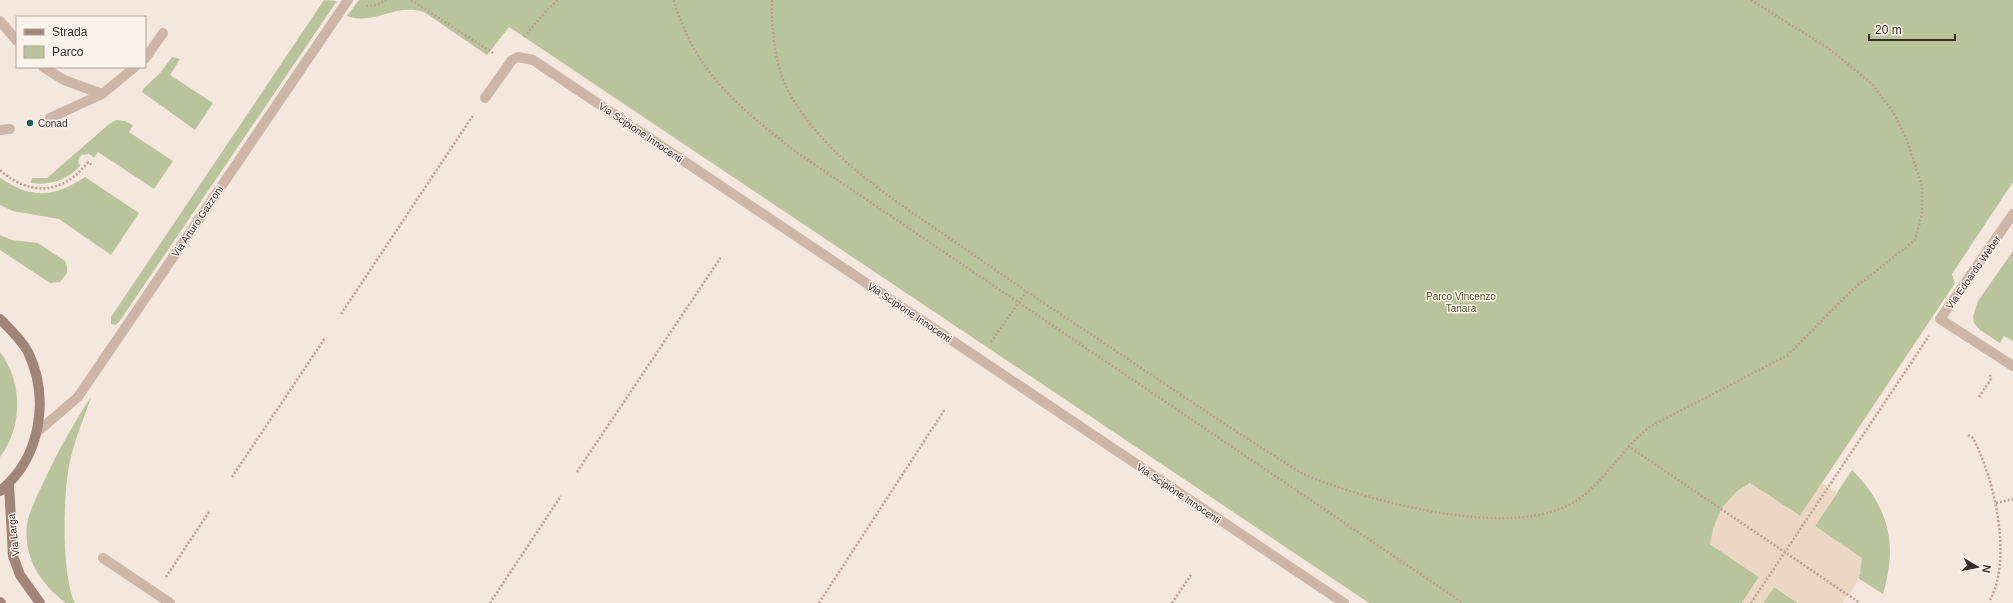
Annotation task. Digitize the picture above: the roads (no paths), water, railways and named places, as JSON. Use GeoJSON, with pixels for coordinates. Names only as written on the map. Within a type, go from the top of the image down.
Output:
{"type":"FeatureCollection","features":[{"type":"Feature","properties":{"kind":"main road"},"geometry":{"type":"LineString","coordinates":[[0,319],[15,333],[27,351],[36,373],[40,393],[40,416],[37,432],[30,452],[9,484],[0,491]]}},
{"type":"Feature","properties":{"kind":"main road","name":"Via Larga"},"geometry":{"type":"LineString","coordinates":[[9,484],[13,556],[20,574],[40,603]]}},
{"type":"Feature","properties":{"kind":"street","name":"Via Arturo Gazzoni"},"geometry":{"type":"LineString","coordinates":[[37,432],[78,397],[348,0]]}},
{"type":"Feature","properties":{"kind":"street"},"geometry":{"type":"LineString","coordinates":[[0,21],[16,40]]}},
{"type":"Feature","properties":{"kind":"street"},"geometry":{"type":"LineString","coordinates":[[146,58],[163,33]]}},
{"type":"Feature","properties":{"kind":"street","name":"Via Scipione Innocenti"},"geometry":{"type":"LineString","coordinates":[[485,98],[512,60],[518,57],[533,60],[1344,603]]}},
{"type":"Feature","properties":{"kind":"street"},"geometry":{"type":"LineString","coordinates":[[45,68],[64,80],[102,94]]}},
{"type":"Feature","properties":{"kind":"street"},"geometry":{"type":"LineString","coordinates":[[50,118],[102,94],[134,68]]}},
{"type":"Feature","properties":{"kind":"street","name":"Via Edoardo Weber"},"geometry":{"type":"LineString","coordinates":[[2013,214],[1940,319],[2013,366]]}},
{"type":"Feature","properties":{"kind":"street"},"geometry":{"type":"LineString","coordinates":[[103,558],[170,603]]}},
{"type":"Feature","properties":{"kind":"place","name":"Conad"},"geometry":{"type":"Point","coordinates":[30,123]}},
{"type":"Feature","properties":{"kind":"park label","name":"Parco Vincenzo Tanara"},"geometry":{"type":"Point","coordinates":[1461,302]}}]}
